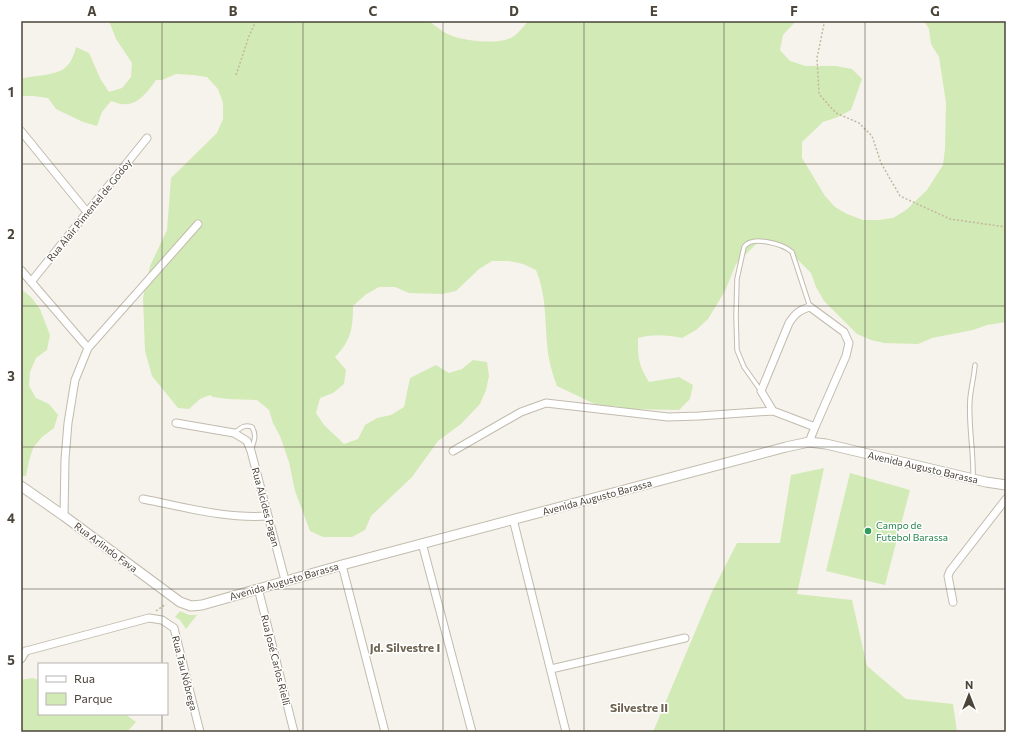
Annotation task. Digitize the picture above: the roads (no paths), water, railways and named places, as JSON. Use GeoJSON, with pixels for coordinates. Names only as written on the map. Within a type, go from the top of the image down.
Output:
{"type":"FeatureCollection","features":[{"type":"Feature","properties":{"kind":"street"},"geometry":{"type":"LineString","coordinates":[[21,131],[87,212]]}},
{"type":"Feature","properties":{"kind":"street","name":"Rua Alair Pimentel de Godoy"},"geometry":{"type":"LineString","coordinates":[[31,282],[147,138]]}},
{"type":"Feature","properties":{"kind":"street"},"geometry":{"type":"LineString","coordinates":[[64,516],[65,459],[68,424],[75,380],[88,348],[198,224]]}},
{"type":"Feature","properties":{"kind":"street"},"geometry":{"type":"LineString","coordinates":[[21,270],[88,348]]}},
{"type":"Feature","properties":{"kind":"street"},"geometry":{"type":"LineString","coordinates":[[773,411],[761,392],[789,323],[795,314],[810,307],[844,332],[848,343],[846,356],[809,442]]}},
{"type":"Feature","properties":{"kind":"street"},"geometry":{"type":"LineString","coordinates":[[453,451],[521,412],[546,403],[668,416],[699,416],[773,411],[815,426]]}},
{"type":"Feature","properties":{"kind":"street"},"geometry":{"type":"LineString","coordinates":[[176,423],[234,433]]}},
{"type":"Feature","properties":{"kind":"street","name":"Rua Alcides Pagan"},"geometry":{"type":"LineString","coordinates":[[234,433],[247,441],[251,451],[285,580]]}},
{"type":"Feature","properties":{"kind":"street","name":"Avenida Augusto Barassa"},"geometry":{"type":"LineString","coordinates":[[191,606],[202,605],[285,580],[422,543],[809,442],[826,444],[974,479],[1006,485]]}},
{"type":"Feature","properties":{"kind":"street","name":"Rua Arlindo Fava"},"geometry":{"type":"LineString","coordinates":[[21,486],[180,602],[191,606]]}},
{"type":"Feature","properties":{"kind":"street"},"geometry":{"type":"LineString","coordinates":[[143,499],[248,518],[268,516]]}},
{"type":"Feature","properties":{"kind":"street"},"geometry":{"type":"LineString","coordinates":[[953,602],[948,576],[950,571],[1006,499]]}},
{"type":"Feature","properties":{"kind":"street"},"geometry":{"type":"LineString","coordinates":[[513,519],[566,732]]}},
{"type":"Feature","properties":{"kind":"street"},"geometry":{"type":"LineString","coordinates":[[422,543],[472,732]]}},
{"type":"Feature","properties":{"kind":"street"},"geometry":{"type":"LineString","coordinates":[[342,565],[385,732]]}},
{"type":"Feature","properties":{"kind":"street","name":"Rua José Carlos Rielli"},"geometry":{"type":"LineString","coordinates":[[258,588],[294,732]]}},
{"type":"Feature","properties":{"kind":"street","name":"Rua Tau Nóbrega"},"geometry":{"type":"LineString","coordinates":[[23,650],[149,618],[162,620],[174,628],[200,732]]}},
{"type":"Feature","properties":{"kind":"street"},"geometry":{"type":"LineString","coordinates":[[551,669],[685,638]]}},
{"type":"Feature","properties":{"kind":"street"},"geometry":{"type":"LineString","coordinates":[[21,659],[23,650]]}},
{"type":"Feature","properties":{"kind":"lane"},"geometry":{"type":"LineString","coordinates":[[761,392],[744,367],[738,350],[736,317],[737,279],[746,243],[751,241],[766,242],[788,248],[792,252],[810,307]]}},
{"type":"Feature","properties":{"kind":"lane"},"geometry":{"type":"LineString","coordinates":[[974,479],[970,400],[975,365]]}},
{"type":"Feature","properties":{"kind":"lane"},"geometry":{"type":"LineString","coordinates":[[234,433],[242,426],[247,425],[252,427],[255,431],[255,436],[251,451]]}},
{"type":"Feature","properties":{"kind":"place","name":"Campo de Futebol Barassa"},"geometry":{"type":"Point","coordinates":[868,531]}},
{"type":"Feature","properties":{"kind":"district","name":"Jd. Silvestre I"},"geometry":{"type":"Point","coordinates":[405,647]}},
{"type":"Feature","properties":{"kind":"district","name":"Silvestre II"},"geometry":{"type":"Point","coordinates":[639,707]}}]}
